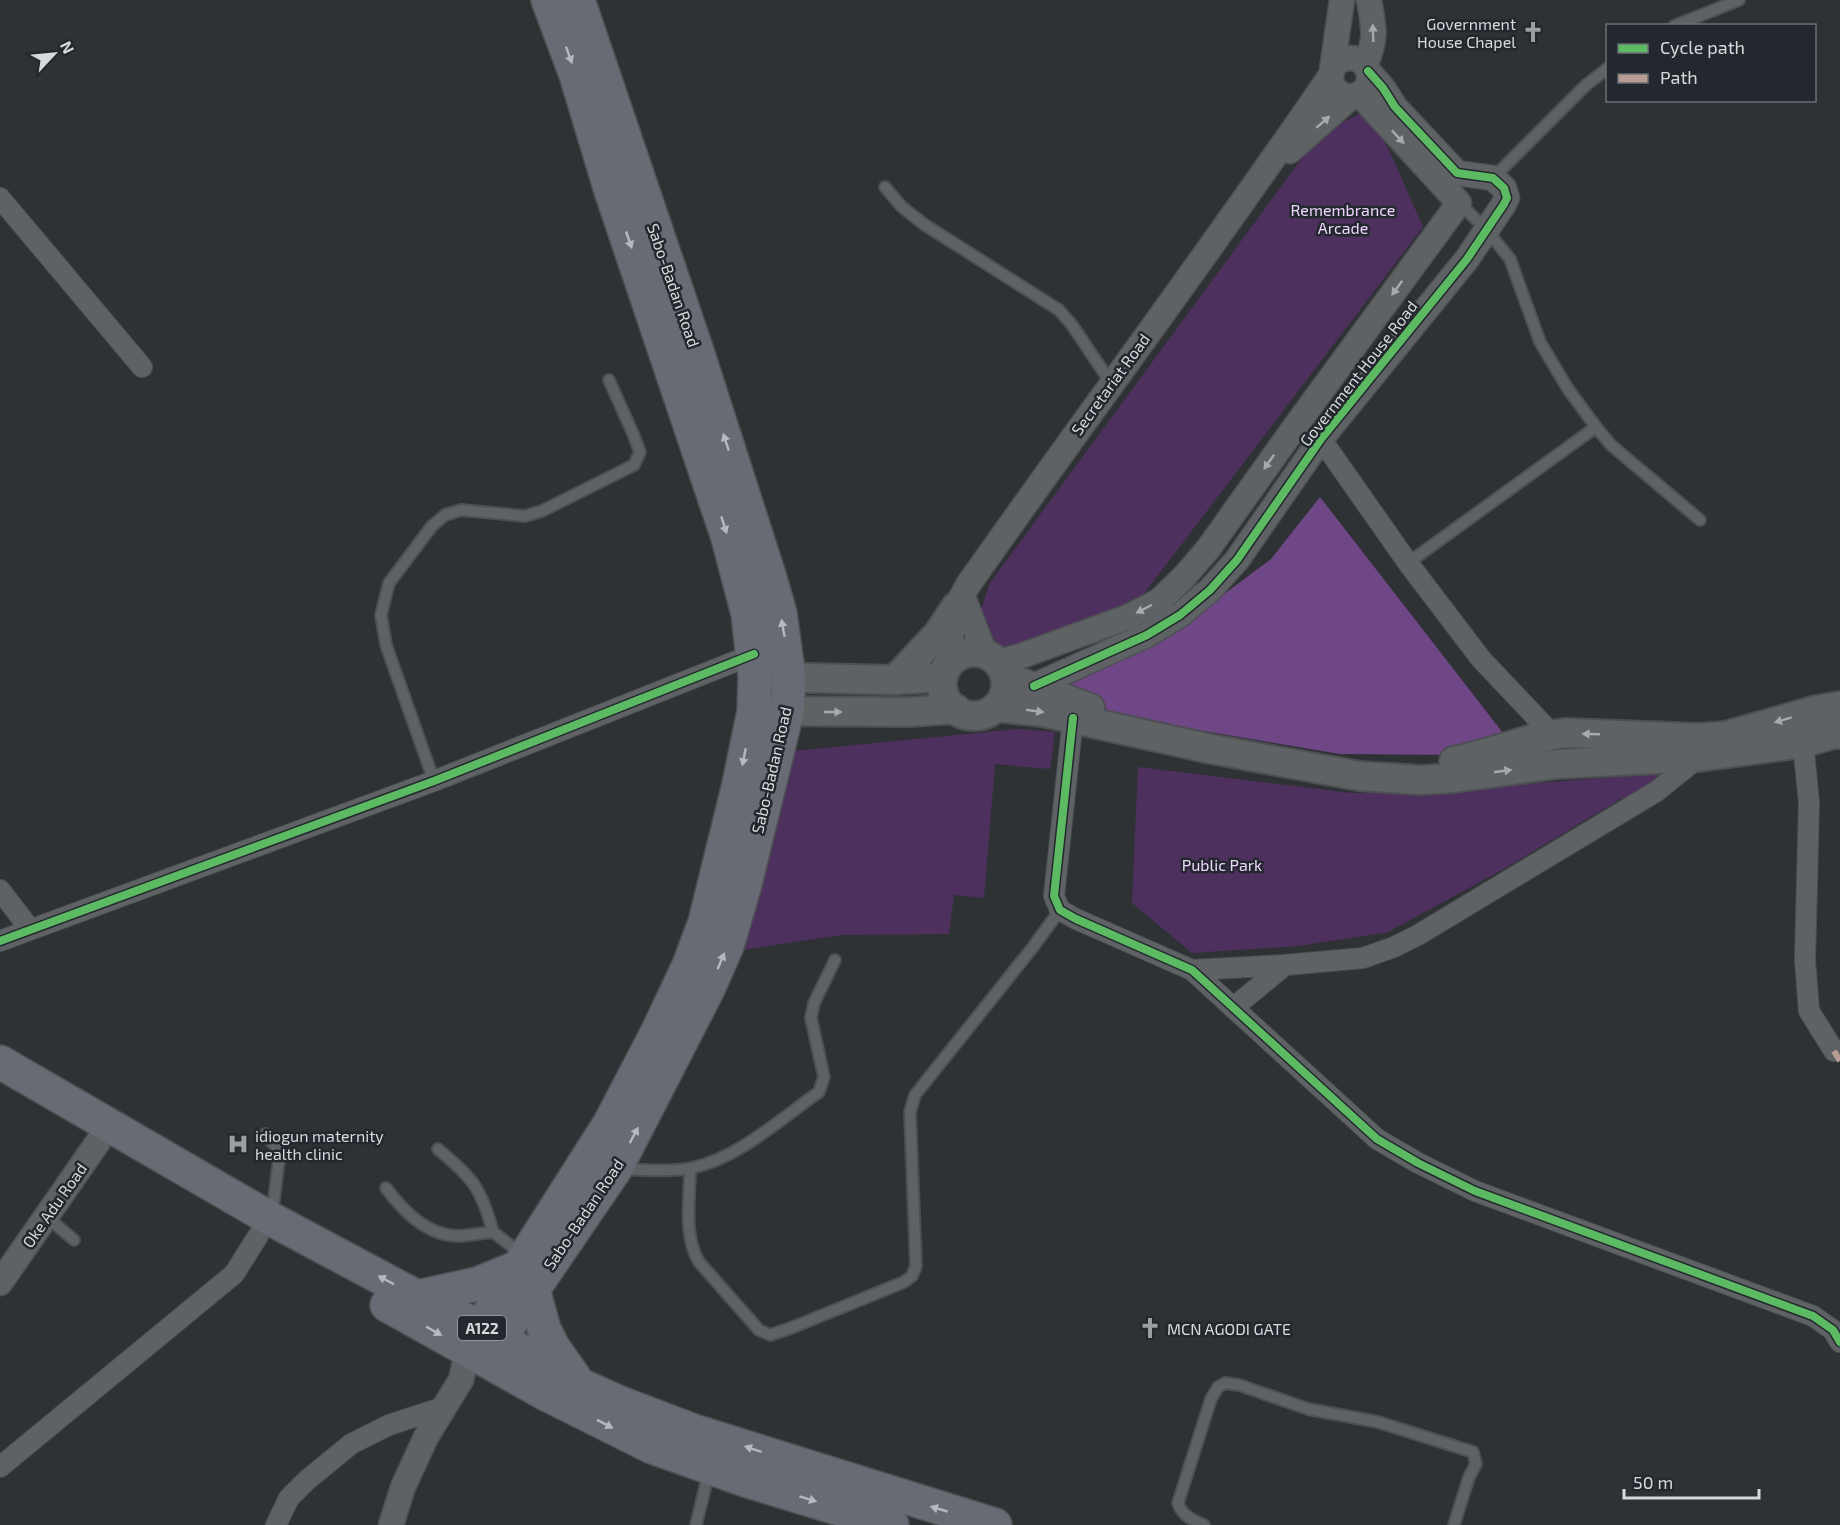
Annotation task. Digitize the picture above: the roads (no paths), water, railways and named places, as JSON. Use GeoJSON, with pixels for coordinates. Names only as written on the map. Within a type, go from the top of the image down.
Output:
{"type":"FeatureCollection","features":[{"type":"Feature","properties":{"kind":"highway","name":"Sabo-Badan Road"},"geometry":{"type":"LineString","coordinates":[[533,1264],[616,1168],[669,1069],[708,989],[727,945],[744,888],[787,712],[789,678],[778,604],[683,355],[611,191],[576,75],[549,0]]}},
{"type":"Feature","properties":{"kind":"highway","name":"Sabo-Badan Road"},"geometry":{"type":"LineString","coordinates":[[479,1351],[533,1264],[610,1123],[689,965],[705,922],[739,784],[754,711],[754,665],[748,615],[683,355],[578,0]]}},
{"type":"Feature","properties":{"kind":"highway","name":"A122"},"geometry":{"type":"LineString","coordinates":[[0,1062],[167,1180],[265,1228],[417,1297],[479,1351],[578,1384],[694,1431],[995,1525]]}},
{"type":"Feature","properties":{"kind":"highway","name":"A122"},"geometry":{"type":"LineString","coordinates":[[0,1084],[103,1133]]}},
{"type":"Feature","properties":{"kind":"highway","name":"A122"},"geometry":{"type":"LineString","coordinates":[[265,1228],[479,1351],[546,1394],[652,1447],[746,1480],[892,1525]]}},
{"type":"Feature","properties":{"kind":"highway"},"geometry":{"type":"LineString","coordinates":[[417,1297],[477,1284],[533,1264],[544,1329],[553,1347],[578,1384]]}},
{"type":"Feature","properties":{"kind":"main road"},"geometry":{"type":"LineString","coordinates":[[895,680],[938,634],[959,602]]}},
{"type":"Feature","properties":{"kind":"main road"},"geometry":{"type":"LineString","coordinates":[[996,664],[1006,688],[1003,698],[996,707],[981,715],[963,714],[956,709],[945,695],[945,673],[959,656],[976,652],[1034,686],[1110,716],[1224,739],[1366,762],[1413,765],[1437,764],[1481,756],[1552,734],[1700,738],[1726,736],[1817,710],[1840,706]]}},
{"type":"Feature","properties":{"kind":"main road"},"geometry":{"type":"LineString","coordinates":[[754,665],[789,678],[895,680],[945,673]]}},
{"type":"Feature","properties":{"kind":"main road"},"geometry":{"type":"LineString","coordinates":[[996,707],[1042,712],[1211,749],[1359,776],[1421,780],[1454,778],[1557,764],[1699,757],[1803,743],[1840,734]]}},
{"type":"Feature","properties":{"kind":"main road"},"geometry":{"type":"LineString","coordinates":[[754,711],[908,712],[956,709]]}},
{"type":"Feature","properties":{"kind":"street"},"geometry":{"type":"LineString","coordinates":[[1342,0],[1331,72],[1331,81],[1336,90],[1341,94],[1355,95],[1459,203]]}},
{"type":"Feature","properties":{"kind":"street"},"geometry":{"type":"LineString","coordinates":[[1355,95],[1367,84],[1366,68],[1373,48],[1374,36],[1369,0]]}},
{"type":"Feature","properties":{"kind":"street"},"geometry":{"type":"LineString","coordinates":[[1331,72],[1344,58],[1356,59],[1383,88],[1395,107],[1457,172],[1493,178]]}},
{"type":"Feature","properties":{"kind":"street","name":"Secretariat Road"},"geometry":{"type":"LineString","coordinates":[[945,673],[959,602],[968,585],[1263,174],[1331,72]]}},
{"type":"Feature","properties":{"kind":"street","name":"Secretariat Road"},"geometry":{"type":"LineString","coordinates":[[1263,174],[1355,95]]}},
{"type":"Feature","properties":{"kind":"street","name":"Government House Road"},"geometry":{"type":"LineString","coordinates":[[1034,686],[1147,635],[1180,615],[1210,590],[1237,560],[1321,439],[1467,259],[1507,198],[1504,188],[1493,178]]}},
{"type":"Feature","properties":{"kind":"street"},"geometry":{"type":"LineString","coordinates":[[0,198],[142,368]]}},
{"type":"Feature","properties":{"kind":"street","name":"Government House Road"},"geometry":{"type":"LineString","coordinates":[[996,664],[1128,617],[1159,601],[1184,577],[1208,549],[1459,203]]}},
{"type":"Feature","properties":{"kind":"street"},"geometry":{"type":"LineString","coordinates":[[1321,439],[1408,563],[1481,659],[1552,734]]}},
{"type":"Feature","properties":{"kind":"street"},"geometry":{"type":"LineString","coordinates":[[959,602],[996,664]]}},
{"type":"Feature","properties":{"kind":"street"},"geometry":{"type":"LineString","coordinates":[[0,941],[754,665]]}},
{"type":"Feature","properties":{"kind":"street"},"geometry":{"type":"LineString","coordinates":[[1073,718],[1054,896],[1060,910],[1192,970],[1377,1139],[1418,1163],[1475,1191],[1813,1316],[1833,1330],[1840,1342]]}},
{"type":"Feature","properties":{"kind":"street"},"geometry":{"type":"LineString","coordinates":[[1803,743],[1809,803],[1805,960],[1809,1011],[1834,1051]]}},
{"type":"Feature","properties":{"kind":"street"},"geometry":{"type":"LineString","coordinates":[[1192,970],[1363,958],[1410,939],[1657,790],[1699,757]]}},
{"type":"Feature","properties":{"kind":"street"},"geometry":{"type":"LineString","coordinates":[[0,890],[30,929]]}},
{"type":"Feature","properties":{"kind":"street"},"geometry":{"type":"LineString","coordinates":[[1233,1008],[1285,965]]}},
{"type":"Feature","properties":{"kind":"street","name":"Oke Adu Road"},"geometry":{"type":"LineString","coordinates":[[0,1284],[103,1133]]}},
{"type":"Feature","properties":{"kind":"street"},"geometry":{"type":"LineString","coordinates":[[0,1467],[234,1274],[265,1228]]}},
{"type":"Feature","properties":{"kind":"street"},"geometry":{"type":"LineString","coordinates":[[391,1525],[403,1487],[426,1437],[479,1351]]}},
{"type":"Feature","properties":{"kind":"street"},"geometry":{"type":"LineString","coordinates":[[276,1525],[290,1498],[306,1481],[351,1444],[389,1425],[444,1407]]}},
{"type":"Feature","properties":{"kind":"lane"},"geometry":{"type":"LineString","coordinates":[[1679,24],[1738,0]]}},
{"type":"Feature","properties":{"kind":"lane"},"geometry":{"type":"LineString","coordinates":[[1493,178],[1586,86],[1606,70]]}},
{"type":"Feature","properties":{"kind":"lane"},"geometry":{"type":"LineString","coordinates":[[885,187],[902,207],[925,225],[1059,310],[1072,325],[1111,383]]}},
{"type":"Feature","properties":{"kind":"lane"},"geometry":{"type":"LineString","coordinates":[[1459,203],[1486,229],[1510,259],[1540,342],[1568,389],[1596,427],[1611,445],[1700,520]]}},
{"type":"Feature","properties":{"kind":"lane"},"geometry":{"type":"LineString","coordinates":[[434,781],[386,645],[381,615],[389,583],[432,526],[445,515],[461,510],[525,516],[542,511],[634,465],[639,452],[609,380]]}},
{"type":"Feature","properties":{"kind":"lane"},"geometry":{"type":"LineString","coordinates":[[1408,563],[1596,427]]}},
{"type":"Feature","properties":{"kind":"lane"},"geometry":{"type":"LineString","coordinates":[[690,1168],[690,1239],[693,1251],[699,1262],[759,1330],[770,1335],[904,1282],[912,1276],[916,1266],[910,1112],[915,1095],[1060,910]]}},
{"type":"Feature","properties":{"kind":"lane"},"geometry":{"type":"LineString","coordinates":[[616,1168],[690,1168],[720,1159],[739,1149],[819,1092],[824,1077],[811,1018],[814,1003],[835,960]]}},
{"type":"Feature","properties":{"kind":"lane"},"geometry":{"type":"LineString","coordinates":[[265,1134],[275,1146],[279,1159],[265,1228]]}},
{"type":"Feature","properties":{"kind":"lane"},"geometry":{"type":"LineString","coordinates":[[438,1149],[466,1173],[476,1186],[486,1207],[493,1232],[533,1264]]}},
{"type":"Feature","properties":{"kind":"lane"},"geometry":{"type":"LineString","coordinates":[[386,1188],[402,1209],[427,1227],[459,1236],[493,1232]]}},
{"type":"Feature","properties":{"kind":"lane"},"geometry":{"type":"LineString","coordinates":[[45,1216],[74,1240]]}},
{"type":"Feature","properties":{"kind":"lane"},"geometry":{"type":"LineString","coordinates":[[1204,1525],[1192,1520],[1181,1511],[1178,1503],[1211,1400],[1218,1387],[1225,1383],[1239,1385],[1308,1408],[1378,1422],[1473,1452],[1476,1464],[1469,1477],[1454,1525]]}},
{"type":"Feature","properties":{"kind":"lane"},"geometry":{"type":"LineString","coordinates":[[696,1525],[710,1466]]}},
{"type":"Feature","properties":{"kind":"place","name":"Government House Chapel"},"geometry":{"type":"Point","coordinates":[1533,32]}},
{"type":"Feature","properties":{"kind":"place","name":"idiogun maternity health clinic"},"geometry":{"type":"Point","coordinates":[238,1144]}},
{"type":"Feature","properties":{"kind":"place","name":"MCN AGODI GATE"},"geometry":{"type":"Point","coordinates":[1150,1328]}},
{"type":"Feature","properties":{"kind":"park label","name":"Remembrance Arcade"},"geometry":{"type":"Point","coordinates":[1343,218]}},
{"type":"Feature","properties":{"kind":"park label","name":"Public Park"},"geometry":{"type":"Point","coordinates":[1222,864]}}]}
